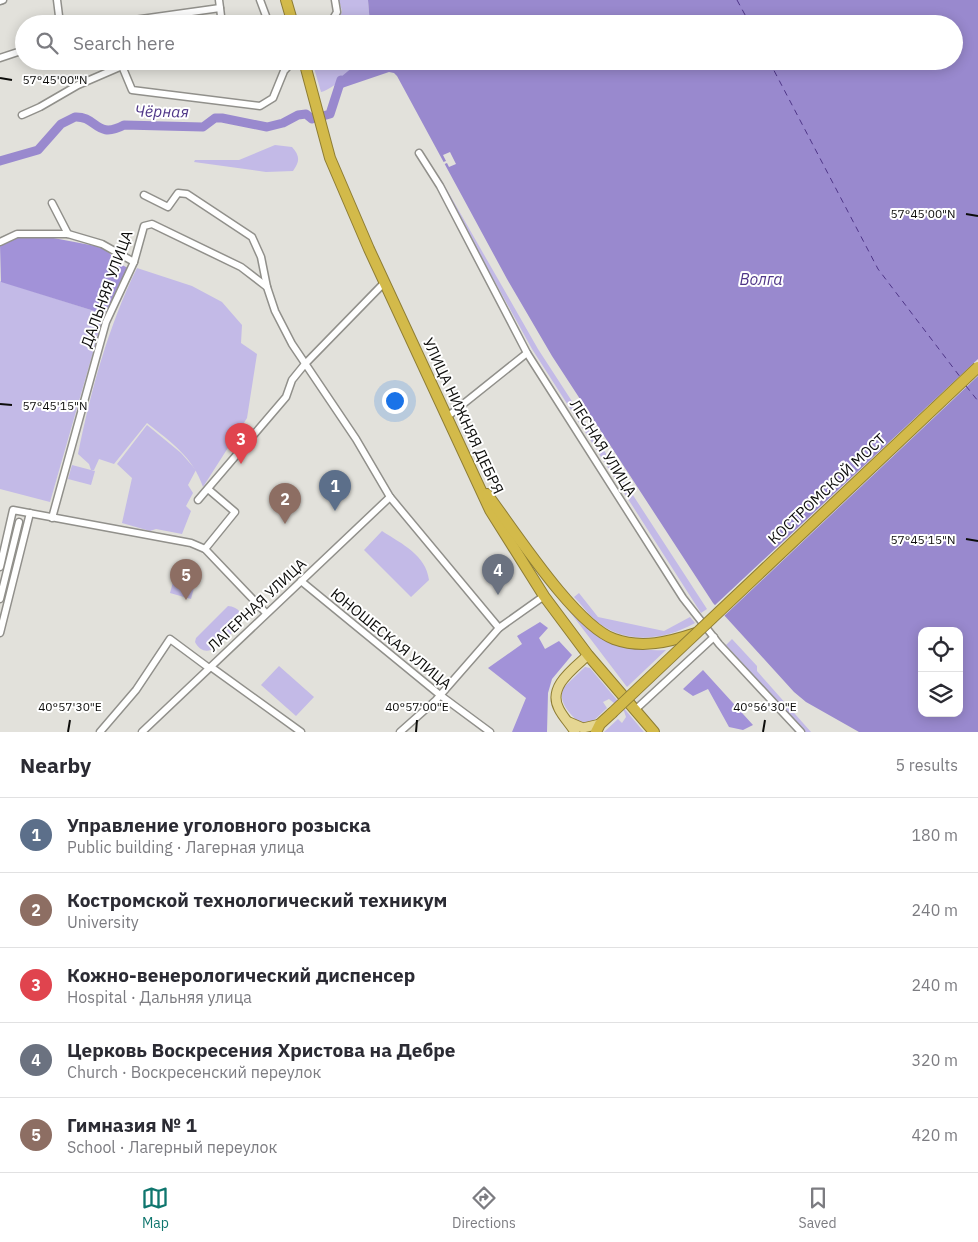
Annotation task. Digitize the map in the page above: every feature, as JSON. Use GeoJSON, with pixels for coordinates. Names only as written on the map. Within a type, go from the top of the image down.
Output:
{"type":"FeatureCollection","features":[{"type":"Feature","properties":{"kind":"highway"},"geometry":{"type":"LineString","coordinates":[[286,0],[290,15]]}},
{"type":"Feature","properties":{"kind":"highway","name":"УЛИЦА НИЖНЯЯ ДЕБРЯ"},"geometry":{"type":"LineString","coordinates":[[306,70],[330,158],[446,417],[506,539],[544,596],[588,655],[654,732]]}},
{"type":"Feature","properties":{"kind":"highway","name":"КОСТРОМСКОЙ МОСТ"},"geometry":{"type":"LineString","coordinates":[[598,728],[978,367]]}},
{"type":"Feature","properties":{"kind":"highway"},"geometry":{"type":"LineString","coordinates":[[473,475],[560,590],[591,626],[614,639],[648,644],[665,643],[697,633]]}},
{"type":"Feature","properties":{"kind":"main road"},"geometry":{"type":"LineString","coordinates":[[575,732],[558,706],[556,700],[557,688],[588,655]]}},
{"type":"Feature","properties":{"kind":"main road"},"geometry":{"type":"LineString","coordinates":[[569,722],[583,728],[598,728]]}},
{"type":"Feature","properties":{"kind":"main road"},"geometry":{"type":"LineString","coordinates":[[592,732],[598,728]]}},
{"type":"Feature","properties":{"kind":"street"},"geometry":{"type":"LineString","coordinates":[[57,0],[59,15]]}},
{"type":"Feature","properties":{"kind":"street"},"geometry":{"type":"LineString","coordinates":[[219,0],[221,15]]}},
{"type":"Feature","properties":{"kind":"street"},"geometry":{"type":"LineString","coordinates":[[260,0],[266,15]]}},
{"type":"Feature","properties":{"kind":"street"},"geometry":{"type":"LineString","coordinates":[[335,0],[337,12],[335,15]]}},
{"type":"Feature","properties":{"kind":"street"},"geometry":{"type":"LineString","coordinates":[[170,15],[220,8]]}},
{"type":"Feature","properties":{"kind":"street"},"geometry":{"type":"LineString","coordinates":[[0,58],[15,53]]}},
{"type":"Feature","properties":{"kind":"street"},"geometry":{"type":"LineString","coordinates":[[22,115],[78,85],[113,70]]}},
{"type":"Feature","properties":{"kind":"street"},"geometry":{"type":"LineString","coordinates":[[124,70],[132,90],[260,106],[273,98],[285,70]]}},
{"type":"Feature","properties":{"kind":"street","name":"ЛЕСНАЯ УЛИЦА"},"geometry":{"type":"LineString","coordinates":[[419,154],[440,186],[527,353],[683,598],[714,637],[801,732]]}},
{"type":"Feature","properties":{"kind":"street"},"geometry":{"type":"LineString","coordinates":[[144,195],[168,207],[178,193],[186,194],[252,237],[261,257],[267,287],[275,311],[305,364],[356,439],[390,497],[499,628]]}},
{"type":"Feature","properties":{"kind":"street"},"geometry":{"type":"LineString","coordinates":[[52,202],[68,234]]}},
{"type":"Feature","properties":{"kind":"street","name":"ДАЛЬНЯЯ УЛИЦА"},"geometry":{"type":"LineString","coordinates":[[52,518],[106,322],[134,262],[144,226],[152,224],[242,267],[267,287]]}},
{"type":"Feature","properties":{"kind":"street"},"geometry":{"type":"LineString","coordinates":[[0,242],[17,234],[68,234],[102,244],[134,262]]}},
{"type":"Feature","properties":{"kind":"street"},"geometry":{"type":"LineString","coordinates":[[198,500],[286,397],[292,380],[305,364],[385,282]]}},
{"type":"Feature","properties":{"kind":"street"},"geometry":{"type":"LineString","coordinates":[[446,417],[527,353]]}},
{"type":"Feature","properties":{"kind":"street"},"geometry":{"type":"LineString","coordinates":[[205,549],[235,512],[208,489]]}},
{"type":"Feature","properties":{"kind":"street","name":"ЛАГЕРНАЯ УЛИЦА"},"geometry":{"type":"LineString","coordinates":[[142,732],[390,497]]}},
{"type":"Feature","properties":{"kind":"street"},"geometry":{"type":"LineString","coordinates":[[0,566],[13,510],[30,513],[192,543],[205,549],[266,613]]}},
{"type":"Feature","properties":{"kind":"street"},"geometry":{"type":"LineString","coordinates":[[0,633],[30,513]]}},
{"type":"Feature","properties":{"kind":"street"},"geometry":{"type":"LineString","coordinates":[[0,599],[19,522]]}},
{"type":"Feature","properties":{"kind":"street","name":"ЮНОШЕСКАЯ УЛИЦА"},"geometry":{"type":"LineString","coordinates":[[301,581],[440,695],[490,732]]}},
{"type":"Feature","properties":{"kind":"street"},"geometry":{"type":"LineString","coordinates":[[400,732],[440,695],[499,628],[544,596]]}},
{"type":"Feature","properties":{"kind":"street"},"geometry":{"type":"LineString","coordinates":[[635,710],[714,637]]}},
{"type":"Feature","properties":{"kind":"street"},"geometry":{"type":"LineString","coordinates":[[100,732],[136,690],[170,638],[301,732]]}},
{"type":"Feature","properties":{"kind":"shaded area"},"geometry":{"type":"Polygon","coordinates":[[[339,0],[368,0],[369,15],[341,15],[342,11],[339,0]]]}},
{"type":"Feature","properties":{"kind":"shaded area"},"geometry":{"type":"Polygon","coordinates":[[[315,70],[352,70],[342,80],[321,92],[315,70]]]}},
{"type":"Feature","properties":{"kind":"shaded area"},"geometry":{"type":"Polygon","coordinates":[[[275,145],[292,147],[295,150],[298,159],[293,171],[266,172],[194,162],[195,160],[239,160],[275,145]]]}},
{"type":"Feature","properties":{"kind":"shaded area"},"geometry":{"type":"Polygon","coordinates":[[[439,176],[538,349],[707,609],[701,613],[532,349],[437,177],[439,176]]]}},
{"type":"Feature","properties":{"kind":"shaded area"},"geometry":{"type":"Polygon","coordinates":[[[43,236],[106,248],[116,262],[128,268],[112,304],[104,314],[1,282],[0,245],[17,238],[43,236]]]}},
{"type":"Feature","properties":{"kind":"shaded area"},"geometry":{"type":"Polygon","coordinates":[[[137,268],[192,286],[222,302],[242,325],[241,343],[257,354],[247,418],[203,487],[199,476],[180,451],[147,423],[114,464],[99,459],[94,470],[91,470],[89,464],[78,454],[83,430],[109,336],[137,268]]]}},
{"type":"Feature","properties":{"kind":"shaded area"},"geometry":{"type":"Polygon","coordinates":[[[0,281],[104,314],[50,502],[0,489],[0,281]]]}},
{"type":"Feature","properties":{"kind":"shaded area"},"geometry":{"type":"Polygon","coordinates":[[[147,425],[181,453],[196,470],[188,485],[193,493],[186,506],[191,511],[182,534],[156,529],[150,531],[122,523],[132,478],[117,464],[147,425]]]}},
{"type":"Feature","properties":{"kind":"shaded area"},"geometry":{"type":"Polygon","coordinates":[[[72,465],[95,471],[91,485],[68,479],[72,465]]]}},
{"type":"Feature","properties":{"kind":"shaded area"},"geometry":{"type":"Polygon","coordinates":[[[382,531],[412,551],[427,571],[429,580],[411,597],[364,550],[382,531]]]}},
{"type":"Feature","properties":{"kind":"shaded area"},"geometry":{"type":"Polygon","coordinates":[[[535,566],[575,617],[603,639],[620,646],[666,650],[627,687],[535,566]]]}},
{"type":"Feature","properties":{"kind":"shaded area"},"geometry":{"type":"Polygon","coordinates":[[[173,582],[194,588],[191,599],[170,593],[173,582]]]}},
{"type":"Feature","properties":{"kind":"shaded area"},"geometry":{"type":"Polygon","coordinates":[[[579,593],[598,617],[664,631],[690,617],[695,623],[670,634],[657,637],[631,637],[618,634],[606,628],[592,617],[574,597],[579,593]]]}},
{"type":"Feature","properties":{"kind":"shaded area"},"geometry":{"type":"Polygon","coordinates":[[[228,606],[235,608],[241,613],[241,623],[219,646],[206,651],[200,649],[195,642],[196,638],[228,606]]]}},
{"type":"Feature","properties":{"kind":"shaded area"},"geometry":{"type":"Polygon","coordinates":[[[540,622],[548,628],[539,638],[545,649],[559,641],[572,655],[552,679],[548,693],[547,732],[512,732],[526,698],[488,668],[522,644],[517,636],[540,622]]]}},
{"type":"Feature","properties":{"kind":"shaded area"},"geometry":{"type":"Polygon","coordinates":[[[732,639],[757,666],[757,671],[811,732],[804,732],[726,645],[732,639]]]}},
{"type":"Feature","properties":{"kind":"shaded area"},"geometry":{"type":"Polygon","coordinates":[[[279,666],[314,697],[296,716],[261,685],[279,666]]]}},
{"type":"Feature","properties":{"kind":"shaded area"},"geometry":{"type":"Polygon","coordinates":[[[585,667],[590,668],[644,732],[604,732],[618,719],[622,723],[626,717],[624,711],[609,699],[603,702],[607,708],[590,724],[579,723],[563,703],[562,693],[563,688],[585,667]]]}},
{"type":"Feature","properties":{"kind":"shaded area"},"geometry":{"type":"Polygon","coordinates":[[[703,670],[753,725],[743,730],[729,727],[708,689],[693,696],[683,689],[703,670]]]}},
{"type":"Feature","properties":{"kind":"water","name":"Волга"},"geometry":{"type":"Polygon","coordinates":[[[368,0],[978,0],[978,732],[859,732],[806,702],[794,692],[713,603],[552,356],[507,279],[397,76],[389,72],[339,89],[334,87],[349,70],[963,70],[963,15],[369,15],[368,0]]]}},
{"type":"Feature","properties":{"kind":"pier"},"geometry":{"type":"Polygon","coordinates":[[[450,152],[456,164],[449,167],[447,163],[442,165],[441,163],[446,161],[443,155],[450,152]]]}},
{"type":"Feature","properties":{"kind":"pier"},"geometry":{"type":"Polygon","coordinates":[[[978,359],[978,376],[723,617],[713,607],[978,359]]]}},
{"type":"Feature","properties":{"kind":"waterway","name":"Чёрная"},"geometry":{"type":"LineString","coordinates":[[0,161],[38,150],[61,124],[75,117],[88,120],[102,129],[108,130],[124,125],[203,127],[215,118],[267,127],[283,123],[298,115],[306,114],[312,119],[330,114],[341,80]]}},
{"type":"Feature","properties":{"kind":"ferry route"},"geometry":{"type":"LineString","coordinates":[[737,0],[745,15]]}},
{"type":"Feature","properties":{"kind":"ferry route"},"geometry":{"type":"LineString","coordinates":[[774,70],[878,269],[961,378]]}},
{"type":"Feature","properties":{"kind":"ferry route"},"geometry":{"type":"LineString","coordinates":[[966,386],[978,401]]}},
{"type":"Feature","properties":{"kind":"place","name":"Кожно-венерологический диспенсер"},"geometry":{"type":"Point","coordinates":[241,464]}},
{"type":"Feature","properties":{"kind":"place","name":"Управление уголовного розыска"},"geometry":{"type":"Point","coordinates":[335,511]}},
{"type":"Feature","properties":{"kind":"place","name":"Костромской технологический техникум"},"geometry":{"type":"Point","coordinates":[285,524]}},
{"type":"Feature","properties":{"kind":"place","name":"Церковь Воскресения Христова на Дебре"},"geometry":{"type":"Point","coordinates":[498,595]}},
{"type":"Feature","properties":{"kind":"place","name":"Гимназия № 1"},"geometry":{"type":"Point","coordinates":[186,600]}}]}
